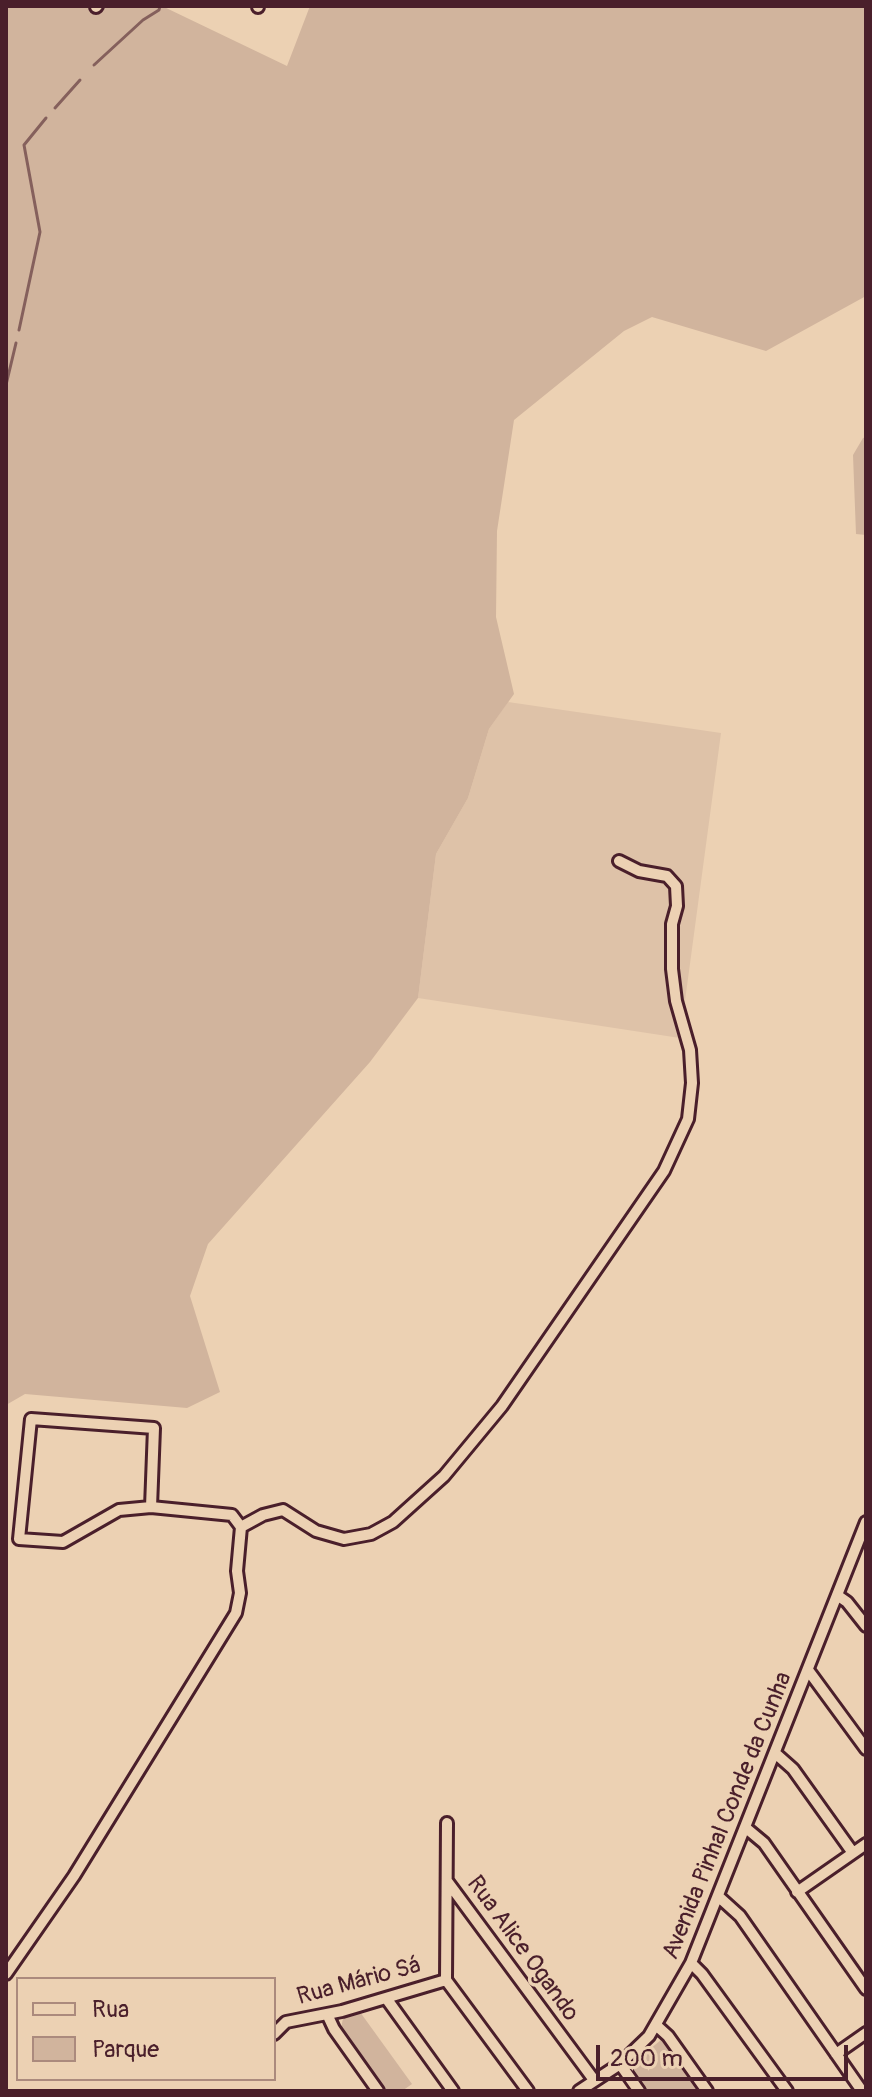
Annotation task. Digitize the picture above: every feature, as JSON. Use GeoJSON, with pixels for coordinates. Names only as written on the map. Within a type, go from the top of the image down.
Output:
{"type":"FeatureCollection","features":[{"type":"Feature","properties":{"kind":"street"},"geometry":{"type":"LineString","coordinates":[[241,1527],[263,1515],[283,1510],[316,1531],[344,1539],[371,1534],[393,1522],[444,1476],[502,1406],[664,1171],[688,1119],[692,1083],[690,1050],[676,1001],[672,969],[676,886],[667,876],[639,871],[619,861]]}},
{"type":"Feature","properties":{"kind":"street"},"geometry":{"type":"LineString","coordinates":[[6,1974],[74,1876],[236,1613],[240,1593],[237,1571],[241,1527],[232,1515],[151,1507],[119,1510],[63,1542],[19,1539],[31,1419],[154,1428],[151,1507]]}},
{"type":"Feature","properties":{"kind":"street","name":"Avenida Pinhal Conde da Cunha"},"geometry":{"type":"LineString","coordinates":[[579,2091],[620,2064],[657,2026],[691,1963],[866,1522]]}},
{"type":"Feature","properties":{"kind":"street"},"geometry":{"type":"LineString","coordinates":[[837,1595],[847,1602],[866,1626]]}},
{"type":"Feature","properties":{"kind":"street"},"geometry":{"type":"LineString","coordinates":[[808,1670],[866,1749]]}},
{"type":"Feature","properties":{"kind":"street"},"geometry":{"type":"LineString","coordinates":[[775,1753],[793,1769],[853,1853]]}},
{"type":"Feature","properties":{"kind":"street","name":"Rua Mário Sá"},"geometry":{"type":"LineString","coordinates":[[276,2032],[286,2022],[327,2014],[446,1980],[447,1823]]}},
{"type":"Feature","properties":{"kind":"street"},"geometry":{"type":"LineString","coordinates":[[746,1828],[764,1843],[865,1987]]}},
{"type":"Feature","properties":{"kind":"street"},"geometry":{"type":"LineString","coordinates":[[797,1892],[866,1844]]}},
{"type":"Feature","properties":{"kind":"street","name":"Rua Alice Ogando"},"geometry":{"type":"LineString","coordinates":[[447,1881],[594,2080]]}},
{"type":"Feature","properties":{"kind":"street"},"geometry":{"type":"LineString","coordinates":[[719,1897],[740,1916],[862,2091]]}},
{"type":"Feature","properties":{"kind":"street"},"geometry":{"type":"LineString","coordinates":[[691,1963],[787,2091]]}},
{"type":"Feature","properties":{"kind":"street"},"geometry":{"type":"LineString","coordinates":[[446,1980],[528,2091]]}},
{"type":"Feature","properties":{"kind":"street"},"geometry":{"type":"LineString","coordinates":[[386,1998],[453,2091]]}},
{"type":"Feature","properties":{"kind":"street"},"geometry":{"type":"LineString","coordinates":[[327,2014],[334,2029],[378,2091]]}},
{"type":"Feature","properties":{"kind":"street"},"geometry":{"type":"LineString","coordinates":[[657,2026],[668,2036],[707,2091]]}},
{"type":"Feature","properties":{"kind":"street"},"geometry":{"type":"LineString","coordinates":[[836,2054],[866,2033]]}},
{"type":"Feature","properties":{"kind":"street"},"geometry":{"type":"LineString","coordinates":[[620,2064],[639,2091]]}},
{"type":"Feature","properties":{"kind":"shaded area"},"geometry":{"type":"Polygon","coordinates":[[[508,702],[721,733],[680,1038],[418,998],[436,854],[468,798],[489,729],[508,702]]]}},
{"type":"Feature","properties":{"kind":"green space"},"geometry":{"type":"Polygon","coordinates":[[[6,6],[162,6],[287,66],[310,6],[866,6],[866,296],[766,351],[652,317],[624,331],[514,420],[497,531],[496,617],[514,694],[489,729],[468,798],[436,854],[418,998],[370,1062],[208,1244],[190,1296],[220,1392],[187,1408],[25,1394],[6,1405],[6,6]]]}},
{"type":"Feature","properties":{"kind":"green space"},"geometry":{"type":"Polygon","coordinates":[[[866,437],[866,535],[856,534],[853,455],[866,437]]]}},
{"type":"Feature","properties":{"kind":"green space"},"geometry":{"type":"Polygon","coordinates":[[[360,2012],[412,2084],[402,2091],[386,2091],[341,2029],[343,2018],[360,2012]]]}},
{"type":"Feature","properties":{"kind":"green space"},"geometry":{"type":"Polygon","coordinates":[[[661,2040],[697,2091],[644,2091],[628,2067],[661,2040]]]}},
{"type":"Feature","properties":{"kind":"waterway"},"geometry":{"type":"LineString","coordinates":[[94,65],[160,6]]}},
{"type":"Feature","properties":{"kind":"waterway"},"geometry":{"type":"LineString","coordinates":[[55,108],[80,80]]}},
{"type":"Feature","properties":{"kind":"waterway"},"geometry":{"type":"LineString","coordinates":[[19,330],[40,232],[24,145],[46,118]]}},
{"type":"Feature","properties":{"kind":"waterway"},"geometry":{"type":"LineString","coordinates":[[6,385],[16,343]]}}]}
